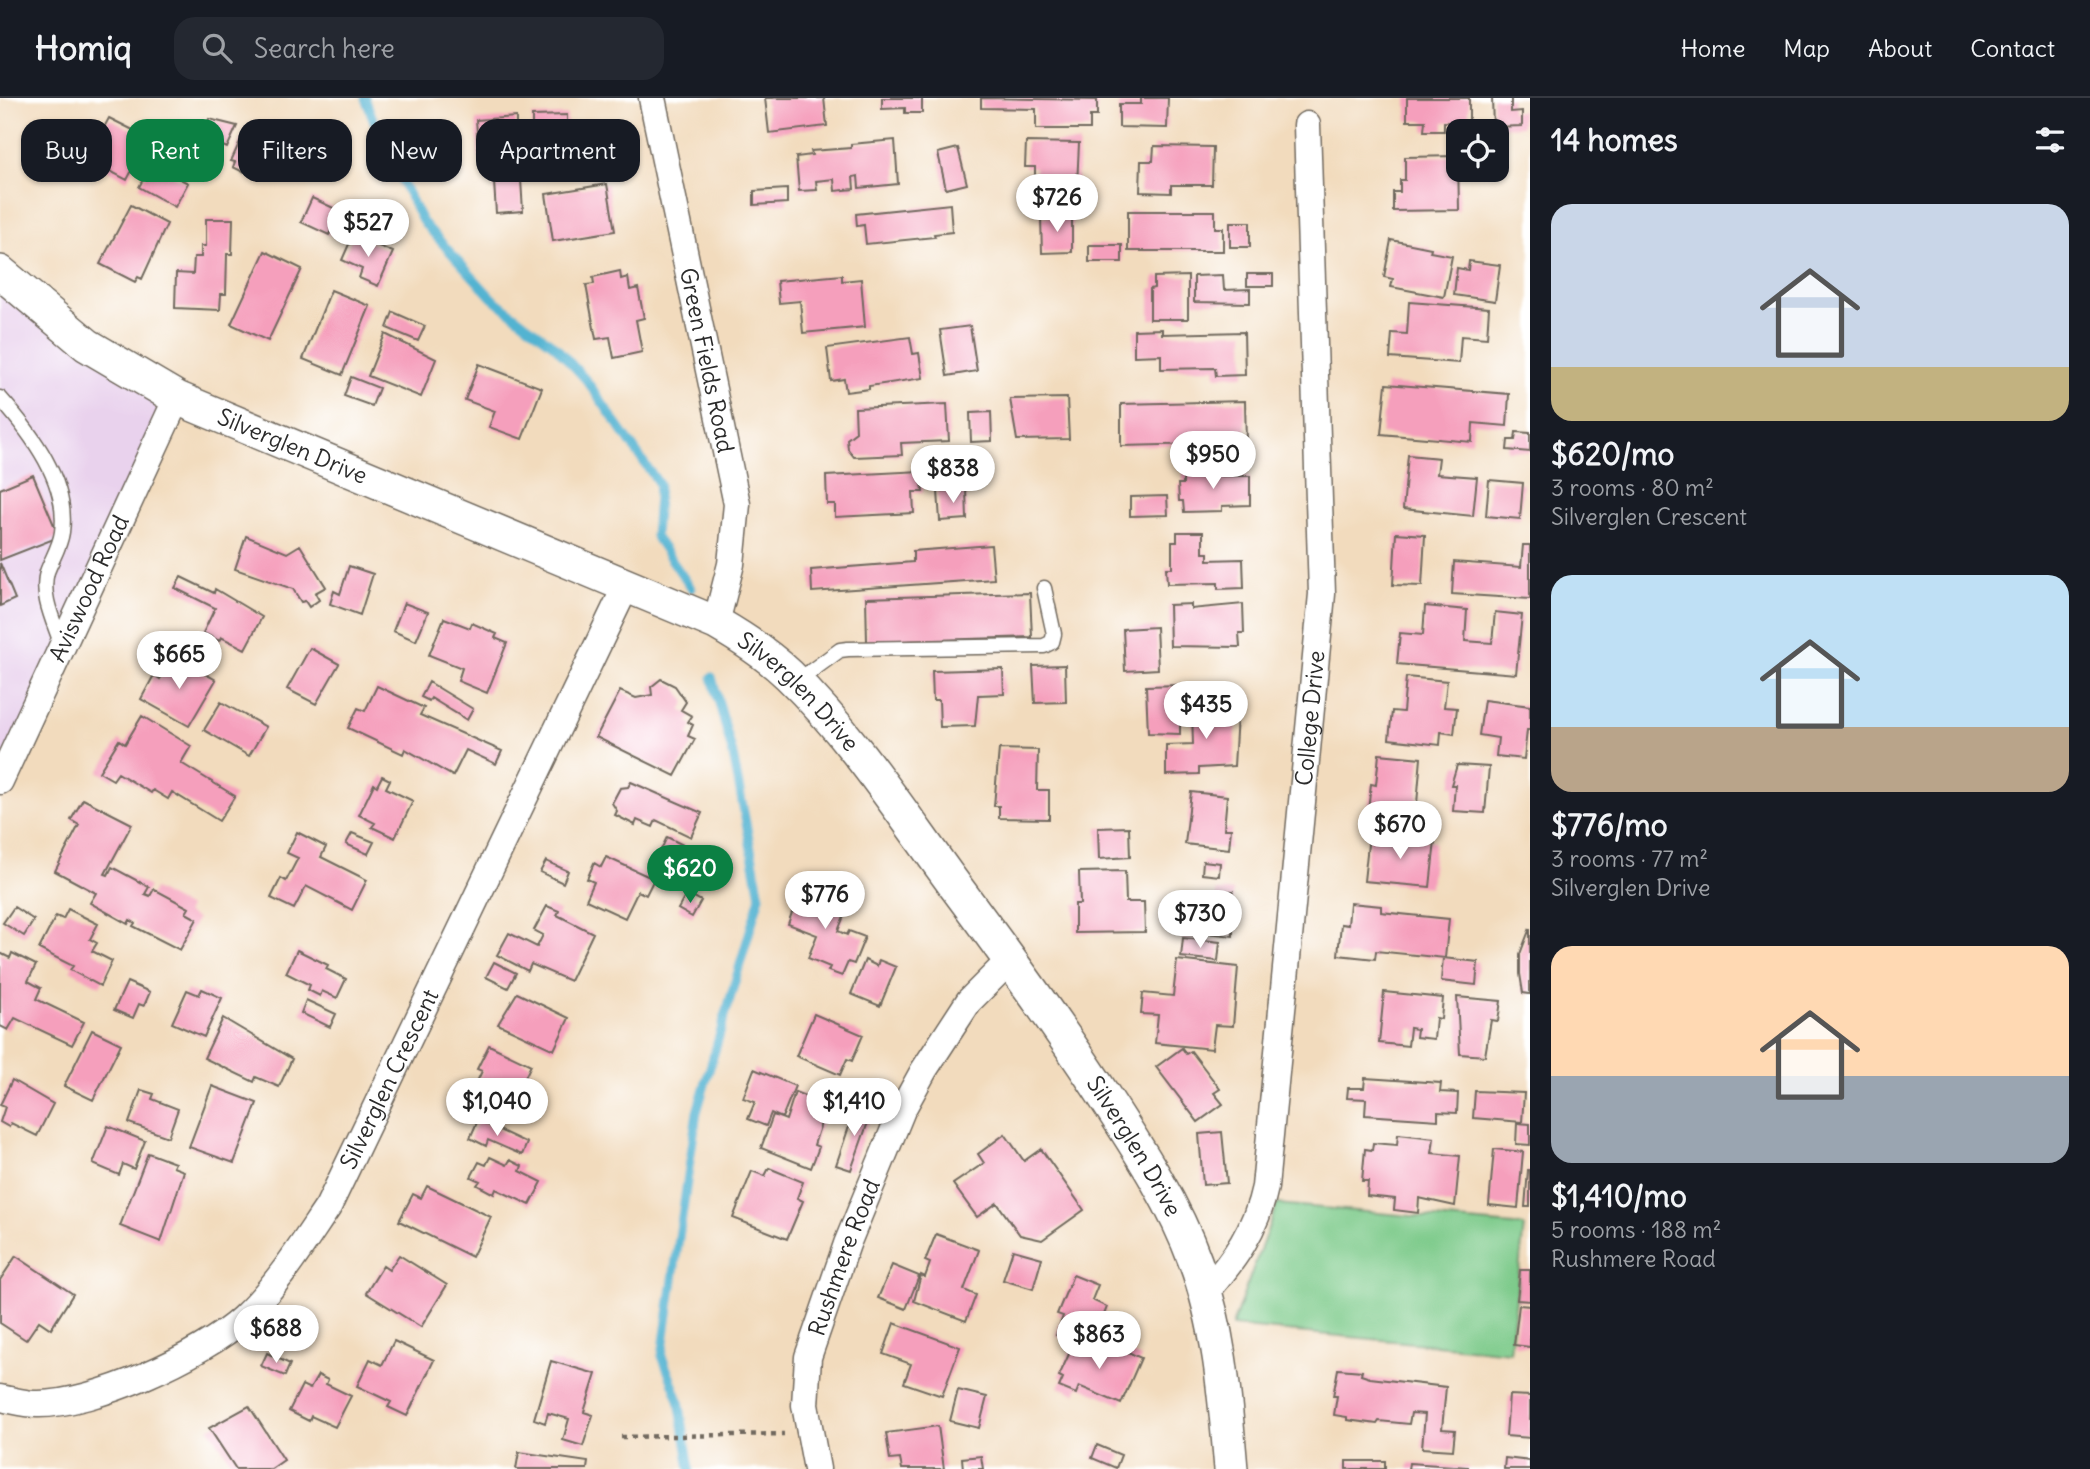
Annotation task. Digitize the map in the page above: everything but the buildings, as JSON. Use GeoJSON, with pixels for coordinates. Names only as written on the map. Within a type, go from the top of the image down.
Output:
{"type":"FeatureCollection","features":[{"type":"Feature","properties":{"kind":"street","name":"Green Fields Road"},"geometry":{"type":"LineString","coordinates":[[652,98],[737,504],[731,565],[716,623]]}},
{"type":"Feature","properties":{"kind":"street","name":"College Drive"},"geometry":{"type":"LineString","coordinates":[[1206,1292],[1231,1264],[1247,1238],[1265,1187],[1322,594],[1307,125]]}},
{"type":"Feature","properties":{"kind":"street","name":"Silverglen Drive"},"geometry":{"type":"LineString","coordinates":[[0,272],[87,345],[177,398],[716,623],[768,656],[796,682],[857,754],[1010,960],[1090,1074],[1158,1183],[1185,1236],[1206,1292],[1220,1363],[1231,1469]]}},
{"type":"Feature","properties":{"kind":"street","name":"Aviswood Road"},"geometry":{"type":"LineString","coordinates":[[0,781],[177,398]]}},
{"type":"Feature","properties":{"kind":"street","name":"Silverglen Crescent"},"geometry":{"type":"LineString","coordinates":[[0,1398],[37,1404],[77,1399],[165,1366],[235,1324],[278,1278],[328,1207],[626,586]]}},
{"type":"Feature","properties":{"kind":"street","name":"Rushmere Road"},"geometry":{"type":"LineString","coordinates":[[817,1469],[806,1405],[808,1357],[827,1298],[874,1174],[902,1110],[942,1039],[969,1001],[1010,960]]}},
{"type":"Feature","properties":{"kind":"lane"},"geometry":{"type":"LineString","coordinates":[[0,398],[43,455],[59,492],[62,533],[46,585],[48,604],[63,647]]}},
{"type":"Feature","properties":{"kind":"lane"},"geometry":{"type":"LineString","coordinates":[[796,682],[840,650],[1044,646],[1052,642],[1054,634],[1044,588]]}},
{"type":"Feature","properties":{"kind":"path"},"geometry":{"type":"LineString","coordinates":[[621,1437],[810,1433]]}},
{"type":"Feature","properties":{"kind":"shaded area"},"geometry":{"type":"Polygon","coordinates":[[[0,273],[177,399],[0,784],[0,273]]]}},
{"type":"Feature","properties":{"kind":"green space"},"geometry":{"type":"Polygon","coordinates":[[[1277,1204],[1524,1226],[1510,1352],[1232,1326],[1277,1204]]]}},
{"type":"Feature","properties":{"kind":"waterway"},"geometry":{"type":"LineString","coordinates":[[365,98],[382,142],[422,221],[492,298],[555,346],[587,381],[659,484],[655,536],[691,588]]}},
{"type":"Feature","properties":{"kind":"waterway"},"geometry":{"type":"LineString","coordinates":[[690,1469],[679,1400],[662,1356],[697,1112],[760,896],[733,755],[712,677]]}}]}
